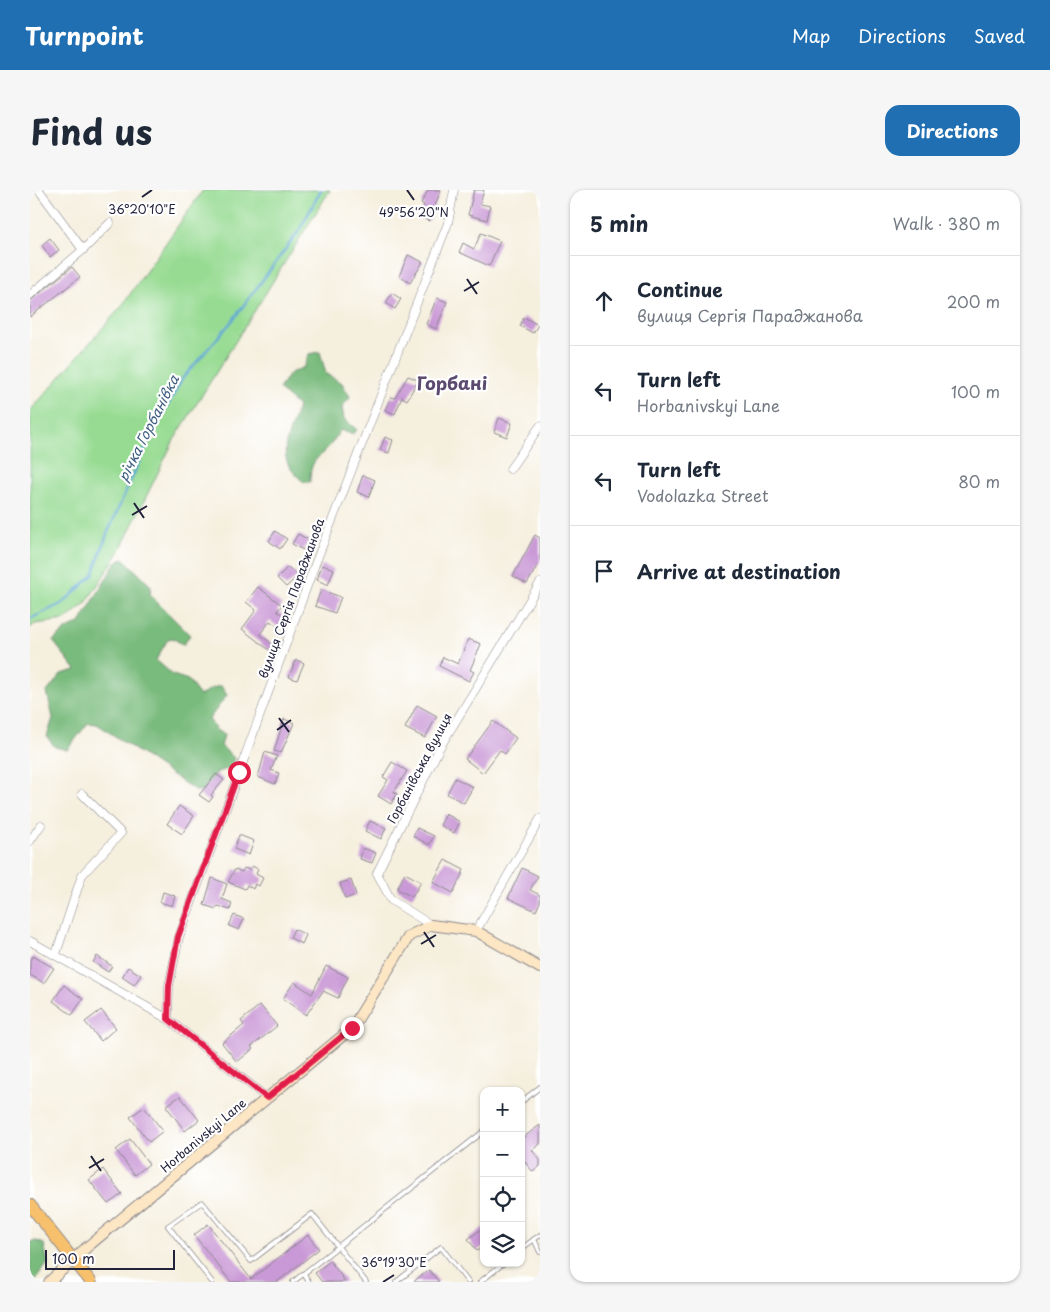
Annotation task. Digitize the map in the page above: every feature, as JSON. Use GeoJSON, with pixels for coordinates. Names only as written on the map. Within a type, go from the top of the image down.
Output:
{"type":"FeatureCollection","features":[{"type":"Feature","properties":{"kind":"main road"},"geometry":{"type":"LineString","coordinates":[[30,1205],[91,1282]]}},
{"type":"Feature","properties":{"kind":"street"},"geometry":{"type":"LineString","coordinates":[[39,190],[83,250]]}},
{"type":"Feature","properties":{"kind":"street","name":"вулиця Сергія Параджанова"},"geometry":{"type":"LineString","coordinates":[[168,1019],[169,986],[178,937],[314,568],[448,223],[454,190]]}},
{"type":"Feature","properties":{"kind":"street"},"geometry":{"type":"LineString","coordinates":[[30,295],[83,250],[110,223]]}},
{"type":"Feature","properties":{"kind":"street"},"geometry":{"type":"LineString","coordinates":[[510,468],[540,426]]}},
{"type":"Feature","properties":{"kind":"street","name":"Горбанівська вулиця"},"geometry":{"type":"LineString","coordinates":[[431,925],[391,900],[377,873],[440,747],[540,583]]}},
{"type":"Feature","properties":{"kind":"street"},"geometry":{"type":"LineString","coordinates":[[56,954],[82,875],[121,833],[82,794]]}},
{"type":"Feature","properties":{"kind":"street"},"geometry":{"type":"LineString","coordinates":[[476,931],[540,819]]}},
{"type":"Feature","properties":{"kind":"street"},"geometry":{"type":"LineString","coordinates":[[30,841],[41,825]]}},
{"type":"Feature","properties":{"kind":"street"},"geometry":{"type":"LineString","coordinates":[[267,1098],[352,1028],[409,936],[431,925],[476,931],[540,968]]}},
{"type":"Feature","properties":{"kind":"street","name":"Horbanivskyi Lane"},"geometry":{"type":"LineString","coordinates":[[30,941],[168,1019],[267,1098],[73,1259],[49,1282]]}},
{"type":"Feature","properties":{"kind":"lane"},"geometry":{"type":"LineString","coordinates":[[525,1099],[540,1087]]}},
{"type":"Feature","properties":{"kind":"lane"},"geometry":{"type":"LineString","coordinates":[[293,1282],[483,1132]]}},
{"type":"Feature","properties":{"kind":"lane"},"geometry":{"type":"LineString","coordinates":[[212,1282],[168,1226],[202,1202],[251,1260],[312,1214],[366,1282]]}},
{"type":"Feature","properties":{"kind":"lane"},"geometry":{"type":"LineString","coordinates":[[525,1246],[540,1234]]}},
{"type":"Feature","properties":{"kind":"lane"},"geometry":{"type":"LineString","coordinates":[[534,1239],[540,1252]]}},
{"type":"Feature","properties":{"kind":"lane"},"geometry":{"type":"LineString","coordinates":[[396,1282],[440,1247],[468,1282]]}},
{"type":"Feature","properties":{"kind":"lane"},"geometry":{"type":"LineString","coordinates":[[480,1282],[499,1267]]}},
{"type":"Feature","properties":{"kind":"lane"},"geometry":{"type":"LineString","coordinates":[[304,1274],[309,1282]]}},
{"type":"Feature","properties":{"kind":"green space"},"geometry":{"type":"Polygon","coordinates":[[[203,190],[330,190],[174,440],[119,552],[86,603],[65,620],[35,624],[30,628],[30,411],[121,307],[203,190]]]}},
{"type":"Feature","properties":{"kind":"green space"},"geometry":{"type":"Polygon","coordinates":[[[320,352],[326,374],[342,383],[350,397],[342,407],[344,419],[357,430],[352,434],[340,430],[313,464],[310,482],[304,482],[294,473],[285,455],[288,437],[298,406],[279,389],[289,374],[304,367],[309,354],[320,352]]]}},
{"type":"Feature","properties":{"kind":"green space"},"geometry":{"type":"Polygon","coordinates":[[[123,558],[151,586],[150,595],[190,635],[183,645],[173,638],[168,639],[156,660],[173,675],[188,680],[200,696],[212,688],[221,686],[227,695],[209,719],[216,730],[224,735],[221,746],[234,758],[231,768],[217,772],[203,790],[196,791],[97,724],[88,723],[67,750],[55,747],[47,737],[53,718],[47,692],[61,674],[76,670],[53,641],[67,629],[80,623],[115,564],[123,558]]]}},
{"type":"Feature","properties":{"kind":"green space"},"geometry":{"type":"Polygon","coordinates":[[[36,1241],[44,1244],[48,1263],[34,1282],[30,1282],[30,1242],[36,1241]]]}},
{"type":"Feature","properties":{"kind":"building"},"geometry":{"type":"Polygon","coordinates":[[[428,190],[441,190],[429,221],[419,217],[424,205],[421,203],[428,190]]]}},
{"type":"Feature","properties":{"kind":"building"},"geometry":{"type":"Polygon","coordinates":[[[474,190],[484,190],[480,204],[490,206],[487,220],[468,215],[474,190]]]}},
{"type":"Feature","properties":{"kind":"building"},"geometry":{"type":"Polygon","coordinates":[[[481,233],[500,241],[489,266],[459,252],[463,243],[474,249],[481,233]]]}},
{"type":"Feature","properties":{"kind":"building"},"geometry":{"type":"Polygon","coordinates":[[[50,238],[59,250],[50,257],[42,245],[50,238]]]}},
{"type":"Feature","properties":{"kind":"building"},"geometry":{"type":"Polygon","coordinates":[[[408,255],[423,262],[410,283],[399,276],[408,255]]]}},
{"type":"Feature","properties":{"kind":"building"},"geometry":{"type":"Polygon","coordinates":[[[72,267],[80,277],[30,317],[30,301],[72,267]]]}},
{"type":"Feature","properties":{"kind":"building"},"geometry":{"type":"Polygon","coordinates":[[[392,293],[401,299],[395,309],[386,303],[392,293]]]}},
{"type":"Feature","properties":{"kind":"building"},"geometry":{"type":"Polygon","coordinates":[[[437,298],[447,302],[436,329],[426,324],[437,298]]]}},
{"type":"Feature","properties":{"kind":"building"},"geometry":{"type":"Polygon","coordinates":[[[524,317],[538,325],[533,333],[520,326],[524,317]]]}},
{"type":"Feature","properties":{"kind":"building"},"geometry":{"type":"Polygon","coordinates":[[[408,376],[418,380],[407,400],[402,397],[395,414],[385,410],[391,397],[395,398],[408,376]]]}},
{"type":"Feature","properties":{"kind":"building"},"geometry":{"type":"Polygon","coordinates":[[[499,418],[512,423],[507,437],[494,432],[499,418]]]}},
{"type":"Feature","properties":{"kind":"building"},"geometry":{"type":"Polygon","coordinates":[[[385,437],[393,440],[389,453],[380,450],[385,437]]]}},
{"type":"Feature","properties":{"kind":"building"},"geometry":{"type":"Polygon","coordinates":[[[363,475],[375,480],[369,497],[357,492],[363,475]]]}},
{"type":"Feature","properties":{"kind":"building"},"geometry":{"type":"Polygon","coordinates":[[[275,531],[287,539],[280,549],[269,541],[275,531]]]}},
{"type":"Feature","properties":{"kind":"building"},"geometry":{"type":"Polygon","coordinates":[[[298,534],[309,540],[303,550],[292,544],[298,534]]]}},
{"type":"Feature","properties":{"kind":"building"},"geometry":{"type":"Polygon","coordinates":[[[535,535],[540,538],[540,561],[527,584],[513,576],[535,535]]]}},
{"type":"Feature","properties":{"kind":"building"},"geometry":{"type":"Polygon","coordinates":[[[322,565],[334,569],[328,585],[317,580],[322,565]]]}},
{"type":"Feature","properties":{"kind":"building"},"geometry":{"type":"Polygon","coordinates":[[[288,567],[298,576],[286,587],[277,578],[288,567]]]}},
{"type":"Feature","properties":{"kind":"building"},"geometry":{"type":"Polygon","coordinates":[[[258,587],[282,605],[277,611],[287,618],[280,628],[270,621],[260,634],[273,645],[269,650],[242,629],[256,610],[246,602],[258,587]]]}},
{"type":"Feature","properties":{"kind":"building"},"geometry":{"type":"Polygon","coordinates":[[[321,590],[341,597],[335,613],[315,606],[321,590]]]}},
{"type":"Feature","properties":{"kind":"building"},"geometry":{"type":"Polygon","coordinates":[[[468,639],[481,644],[470,670],[474,672],[469,681],[439,666],[443,657],[458,664],[468,639]]]}},
{"type":"Feature","properties":{"kind":"building"},"geometry":{"type":"Polygon","coordinates":[[[296,660],[304,663],[297,680],[289,677],[296,660]]]}},
{"type":"Feature","properties":{"kind":"building"},"geometry":{"type":"Polygon","coordinates":[[[417,705],[437,716],[425,738],[405,728],[417,705]]]}},
{"type":"Feature","properties":{"kind":"building"},"geometry":{"type":"Polygon","coordinates":[[[284,719],[294,723],[281,753],[274,751],[284,719]]]}},
{"type":"Feature","properties":{"kind":"building"},"geometry":{"type":"Polygon","coordinates":[[[493,721],[516,738],[505,754],[500,750],[483,773],[465,759],[493,721]]]}},
{"type":"Feature","properties":{"kind":"building"},"geometry":{"type":"Polygon","coordinates":[[[265,752],[277,756],[271,770],[279,773],[275,784],[258,777],[265,752]]]}},
{"type":"Feature","properties":{"kind":"building"},"geometry":{"type":"Polygon","coordinates":[[[392,762],[407,771],[394,792],[397,794],[391,804],[378,796],[388,780],[383,777],[392,762]]]}},
{"type":"Feature","properties":{"kind":"building"},"geometry":{"type":"Polygon","coordinates":[[[216,774],[224,780],[211,795],[213,797],[209,802],[199,795],[216,774]]]}},
{"type":"Feature","properties":{"kind":"building"},"geometry":{"type":"Polygon","coordinates":[[[455,778],[473,787],[464,803],[447,794],[455,778]]]}},
{"type":"Feature","properties":{"kind":"building"},"geometry":{"type":"Polygon","coordinates":[[[179,806],[194,816],[182,834],[167,824],[179,806]]]}},
{"type":"Feature","properties":{"kind":"building"},"geometry":{"type":"Polygon","coordinates":[[[446,814],[460,822],[454,833],[440,825],[446,814]]]}},
{"type":"Feature","properties":{"kind":"building"},"geometry":{"type":"Polygon","coordinates":[[[370,821],[386,828],[381,839],[365,831],[370,821]]]}},
{"type":"Feature","properties":{"kind":"building"},"geometry":{"type":"Polygon","coordinates":[[[417,828],[434,836],[429,845],[413,836],[417,828]]]}},
{"type":"Feature","properties":{"kind":"building"},"geometry":{"type":"Polygon","coordinates":[[[239,835],[254,841],[249,855],[234,849],[239,835]]]}},
{"type":"Feature","properties":{"kind":"building"},"geometry":{"type":"Polygon","coordinates":[[[363,848],[376,853],[372,863],[360,859],[363,848]]]}},
{"type":"Feature","properties":{"kind":"building"},"geometry":{"type":"Polygon","coordinates":[[[445,860],[464,870],[453,893],[433,882],[445,860]]]}},
{"type":"Feature","properties":{"kind":"building"},"geometry":{"type":"Polygon","coordinates":[[[252,866],[258,869],[256,874],[263,878],[259,886],[255,884],[253,889],[247,885],[245,889],[228,882],[235,869],[242,872],[244,868],[250,870],[252,866]]]}},
{"type":"Feature","properties":{"kind":"building"},"geometry":{"type":"Polygon","coordinates":[[[522,868],[538,876],[530,890],[540,895],[540,902],[536,911],[508,898],[522,868]]]}},
{"type":"Feature","properties":{"kind":"building"},"geometry":{"type":"Polygon","coordinates":[[[405,873],[421,882],[412,897],[397,889],[405,873]]]}},
{"type":"Feature","properties":{"kind":"building"},"geometry":{"type":"Polygon","coordinates":[[[212,878],[227,884],[222,899],[232,903],[230,910],[218,906],[216,909],[204,905],[212,878]]]}},
{"type":"Feature","properties":{"kind":"building"},"geometry":{"type":"Polygon","coordinates":[[[351,880],[356,895],[345,899],[340,883],[351,880]]]}},
{"type":"Feature","properties":{"kind":"building"},"geometry":{"type":"Polygon","coordinates":[[[163,892],[175,896],[172,906],[160,902],[163,892]]]}},
{"type":"Feature","properties":{"kind":"building"},"geometry":{"type":"Polygon","coordinates":[[[234,915],[244,919],[239,930],[229,926],[234,915]]]}},
{"type":"Feature","properties":{"kind":"building"},"geometry":{"type":"Polygon","coordinates":[[[294,929],[306,935],[302,944],[290,938],[294,929]]]}},
{"type":"Feature","properties":{"kind":"building"},"geometry":{"type":"Polygon","coordinates":[[[33,956],[54,968],[44,983],[30,975],[30,960],[33,956]]]}},
{"type":"Feature","properties":{"kind":"building"},"geometry":{"type":"Polygon","coordinates":[[[97,956],[112,966],[108,972],[93,962],[97,956]]]}},
{"type":"Feature","properties":{"kind":"building"},"geometry":{"type":"Polygon","coordinates":[[[326,966],[348,977],[338,998],[323,991],[306,1015],[283,999],[294,982],[312,994],[326,966]]]}},
{"type":"Feature","properties":{"kind":"building"},"geometry":{"type":"Polygon","coordinates":[[[128,967],[141,975],[134,985],[122,977],[128,967]]]}},
{"type":"Feature","properties":{"kind":"building"},"geometry":{"type":"Polygon","coordinates":[[[64,985],[83,999],[72,1015],[53,1001],[64,985]]]}},
{"type":"Feature","properties":{"kind":"building"},"geometry":{"type":"Polygon","coordinates":[[[260,1005],[277,1026],[251,1047],[253,1049],[237,1062],[222,1043],[244,1025],[241,1021],[260,1005]]]}},
{"type":"Feature","properties":{"kind":"building"},"geometry":{"type":"Polygon","coordinates":[[[101,1010],[116,1028],[101,1041],[85,1022],[101,1010]]]}},
{"type":"Feature","properties":{"kind":"building"},"geometry":{"type":"Polygon","coordinates":[[[180,1096],[199,1120],[185,1131],[166,1106],[180,1096]]]}},
{"type":"Feature","properties":{"kind":"building"},"geometry":{"type":"Polygon","coordinates":[[[144,1107],[163,1131],[149,1142],[130,1117],[144,1107]]]}},
{"type":"Feature","properties":{"kind":"building"},"geometry":{"type":"Polygon","coordinates":[[[540,1125],[540,1144],[532,1150],[540,1160],[540,1166],[533,1172],[525,1162],[525,1136],[540,1125]]]}},
{"type":"Feature","properties":{"kind":"building"},"geometry":{"type":"Polygon","coordinates":[[[130,1139],[149,1164],[135,1175],[116,1150],[130,1139]]]}},
{"type":"Feature","properties":{"kind":"building"},"geometry":{"type":"Polygon","coordinates":[[[103,1169],[122,1194],[108,1204],[89,1180],[103,1169]]]}},
{"type":"Feature","properties":{"kind":"building"},"geometry":{"type":"Polygon","coordinates":[[[208,1224],[251,1279],[308,1235],[319,1249],[277,1282],[231,1282],[194,1235],[208,1224]]]}},
{"type":"Feature","properties":{"kind":"building"},"geometry":{"type":"Polygon","coordinates":[[[480,1230],[480,1249],[477,1251],[468,1239],[480,1230]]]}},
{"type":"Feature","properties":{"kind":"building"},"geometry":{"type":"Polygon","coordinates":[[[330,1261],[346,1282],[322,1282],[315,1273],[330,1261]]]}},
{"type":"Feature","properties":{"kind":"building"},"geometry":{"type":"Polygon","coordinates":[[[429,1270],[439,1282],[413,1282],[429,1270]]]}},
{"type":"Feature","properties":{"kind":"waterway","name":"річка Горбанівка"},"geometry":{"type":"LineString","coordinates":[[30,619],[63,603],[93,575],[107,534],[147,444],[182,379],[232,321],[299,231],[321,190]]}},
{"type":"Feature","properties":{"kind":"district","name":"Горбані"},"geometry":{"type":"Point","coordinates":[452,382]}},
{"type":"Feature","properties":{"kind":"route"},"geometry":{"type":"LineString","coordinates":[[239,772],[178,937],[169,986],[168,1019],[267,1098],[352,1028]]}}]}
